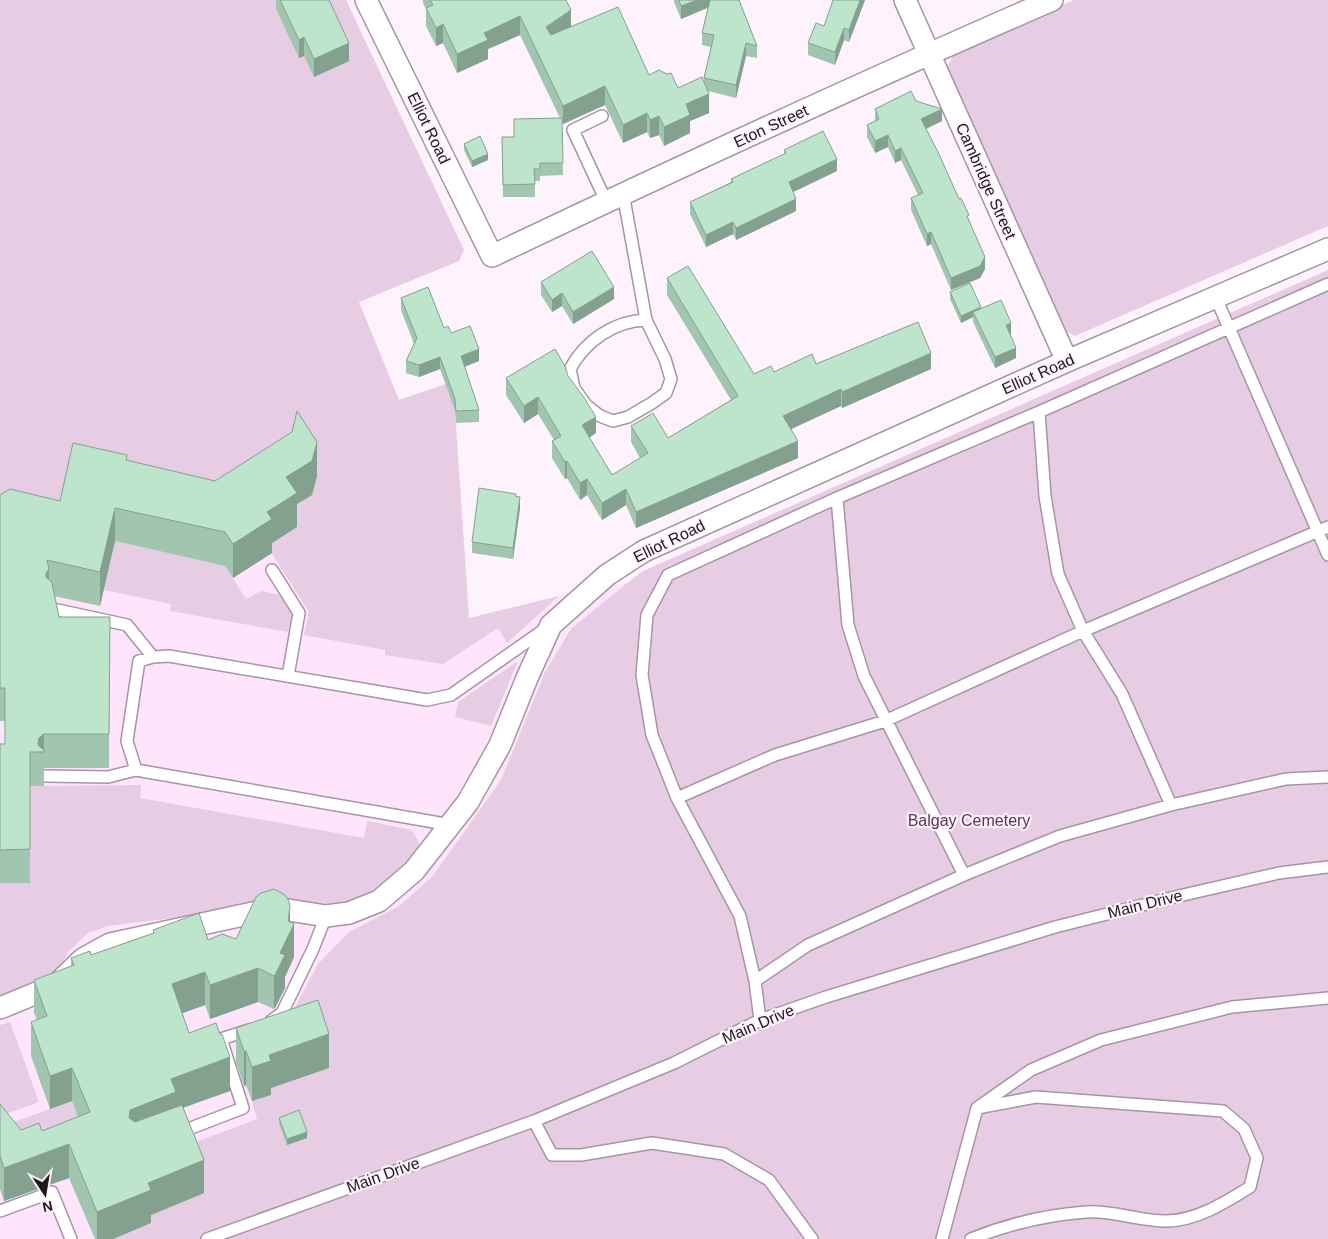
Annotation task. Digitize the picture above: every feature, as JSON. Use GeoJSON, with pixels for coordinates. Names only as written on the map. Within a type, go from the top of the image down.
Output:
{"type":"FeatureCollection","features":[{"type":"Feature","properties":{"kind":"street","name":"Elliot Road"},"geometry":{"type":"LineString","coordinates":[[366,0],[492,256]]}},
{"type":"Feature","properties":{"kind":"street","name":"Cambridge Street"},"geometry":{"type":"LineString","coordinates":[[905,0],[1067,361]]}},
{"type":"Feature","properties":{"kind":"street","name":"Eton Street"},"geometry":{"type":"LineString","coordinates":[[492,256],[615,197],[929,53],[1052,0]]}},
{"type":"Feature","properties":{"kind":"street","name":"Elliot Road"},"geometry":{"type":"LineString","coordinates":[[0,1008],[56,985],[83,959],[110,944],[276,908],[326,916],[349,913],[379,901],[414,871],[468,802],[500,745],[551,625],[608,575],[644,551],[1067,361],[1328,249]]}},
{"type":"Feature","properties":{"kind":"lane"},"geometry":{"type":"LineString","coordinates":[[602,116],[573,130],[615,197],[646,320],[666,360],[672,379],[666,393],[628,417],[613,421],[600,416],[586,405],[574,388],[570,369],[577,355],[587,344],[614,327],[633,321],[646,320]]}},
{"type":"Feature","properties":{"kind":"lane"},"geometry":{"type":"LineString","coordinates":[[760,1020],[756,981],[740,916],[677,798],[652,735],[642,675],[647,615],[668,575],[837,498],[1039,412],[1328,284]]}},
{"type":"Feature","properties":{"kind":"lane"},"geometry":{"type":"LineString","coordinates":[[1216,298],[1323,530],[1328,556]]}},
{"type":"Feature","properties":{"kind":"lane"},"geometry":{"type":"LineString","coordinates":[[1039,412],[1046,496],[1058,574],[1083,631],[1122,694],[1170,804]]}},
{"type":"Feature","properties":{"kind":"lane"},"geometry":{"type":"LineString","coordinates":[[837,498],[848,625],[864,676],[964,875]]}},
{"type":"Feature","properties":{"kind":"lane"},"geometry":{"type":"LineString","coordinates":[[677,798],[775,755],[886,721],[1083,631],[1323,530]]}},
{"type":"Feature","properties":{"kind":"lane"},"geometry":{"type":"LineString","coordinates":[[272,570],[299,613],[288,676]]}},
{"type":"Feature","properties":{"kind":"lane"},"geometry":{"type":"LineString","coordinates":[[53,609],[127,625],[154,657]]}},
{"type":"Feature","properties":{"kind":"lane"},"geometry":{"type":"LineString","coordinates":[[136,770],[127,741],[139,661],[169,656],[426,700],[451,695],[551,625]]}},
{"type":"Feature","properties":{"kind":"lane"},"geometry":{"type":"LineString","coordinates":[[45,776],[108,777],[136,770],[451,825]]}},
{"type":"Feature","properties":{"kind":"lane"},"geometry":{"type":"LineString","coordinates":[[756,981],[808,945],[964,875],[1060,836],[1170,804],[1286,779],[1328,777]]}},
{"type":"Feature","properties":{"kind":"lane","name":"Main Drive"},"geometry":{"type":"LineString","coordinates":[[208,1239],[534,1121],[674,1063],[760,1020],[835,994],[1055,927],[1279,873],[1328,867]]}},
{"type":"Feature","properties":{"kind":"lane"},"geometry":{"type":"LineString","coordinates":[[163,1138],[243,1108],[222,1039],[269,1022],[282,1013],[313,949],[326,916]]}},
{"type":"Feature","properties":{"kind":"lane"},"geometry":{"type":"LineString","coordinates":[[942,1239],[977,1108],[1031,1070],[1100,1040],[1232,1007],[1328,998]]}},
{"type":"Feature","properties":{"kind":"lane"},"geometry":{"type":"LineString","coordinates":[[971,1239],[1029,1220],[1088,1212],[1166,1221],[1189,1217],[1222,1204],[1250,1187],[1257,1158],[1244,1129],[1223,1111],[1036,1097],[977,1108]]}},
{"type":"Feature","properties":{"kind":"lane"},"geometry":{"type":"LineString","coordinates":[[534,1121],[552,1155],[581,1155],[652,1144],[724,1154],[769,1180],[812,1239]]}},
{"type":"Feature","properties":{"kind":"lane"},"geometry":{"type":"LineString","coordinates":[[0,1211],[52,1192],[71,1239]]}},
{"type":"Feature","properties":{"kind":"shaded area"},"geometry":{"type":"Polygon","coordinates":[[[373,335],[399,400],[446,384],[455,411],[469,619],[559,596],[627,583],[600,667],[610,879],[172,1239],[0,1239],[0,487],[373,335]]]}},
{"type":"Feature","properties":{"kind":"green space"},"geometry":{"type":"Polygon","coordinates":[[[0,0],[346,0],[464,250],[459,261],[359,302],[399,400],[446,384],[455,411],[469,618],[559,596],[507,643],[498,628],[443,664],[385,655],[385,650],[304,635],[309,612],[267,546],[297,527],[286,511],[305,494],[312,495],[317,476],[60,534],[0,529],[0,0]]]}},
{"type":"Feature","properties":{"kind":"green space"},"geometry":{"type":"Polygon","coordinates":[[[1074,0],[1328,0],[1328,226],[1075,336],[1062,329],[946,69],[955,52],[1074,0]]]}},
{"type":"Feature","properties":{"kind":"green space","name":"Balgay Cemetery"},"geometry":{"type":"Polygon","coordinates":[[[1328,270],[1328,1239],[113,1239],[151,1223],[148,1216],[185,1146],[257,1119],[252,1101],[271,1095],[269,1089],[329,1068],[287,1023],[318,964],[349,932],[399,906],[432,877],[501,780],[545,672],[571,629],[627,583],[643,571],[1328,270]]]}},
{"type":"Feature","properties":{"kind":"green space"},"geometry":{"type":"Polygon","coordinates":[[[115,541],[225,566],[246,599],[261,591],[280,595],[292,614],[288,632],[170,611],[171,604],[104,590],[115,541]]]}},
{"type":"Feature","properties":{"kind":"green space"},"geometry":{"type":"Polygon","coordinates":[[[518,661],[491,726],[455,717],[458,702],[518,661]]]}},
{"type":"Feature","properties":{"kind":"green space"},"geometry":{"type":"Polygon","coordinates":[[[141,785],[140,798],[364,838],[367,821],[412,830],[419,842],[417,857],[379,891],[347,902],[236,910],[108,926],[88,933],[68,952],[56,977],[0,1000],[0,883],[30,883],[30,786],[141,785]]]}},
{"type":"Feature","properties":{"kind":"green space"},"geometry":{"type":"Polygon","coordinates":[[[10,1022],[39,1102],[0,1116],[0,1025],[10,1022]]]}},
{"type":"Feature","properties":{"kind":"green space"},"geometry":{"type":"Polygon","coordinates":[[[72,1101],[90,1145],[0,1127],[72,1101]]]}},
{"type":"Feature","properties":{"kind":"building"},"geometry":{"type":"Polygon","coordinates":[[[280,0],[329,0],[349,43],[314,59],[304,37],[299,40],[280,0]]]}},
{"type":"Feature","properties":{"kind":"building"},"geometry":{"type":"Polygon","coordinates":[[[430,0],[566,0],[571,10],[546,27],[551,35],[618,7],[649,75],[659,70],[667,74],[671,73],[678,88],[702,77],[709,94],[686,104],[690,115],[664,127],[659,116],[650,120],[647,113],[623,125],[605,86],[563,106],[520,16],[484,33],[488,40],[457,54],[443,24],[436,28],[426,8],[433,5],[430,0]]]}},
{"type":"Feature","properties":{"kind":"building"},"geometry":{"type":"Polygon","coordinates":[[[679,0],[697,0],[681,6],[679,0]]]}},
{"type":"Feature","properties":{"kind":"building"},"geometry":{"type":"Polygon","coordinates":[[[710,0],[739,0],[757,46],[746,43],[736,85],[704,78],[714,35],[702,33],[710,0]]]}},
{"type":"Feature","properties":{"kind":"building"},"geometry":{"type":"Polygon","coordinates":[[[833,0],[860,0],[849,30],[844,28],[835,52],[808,43],[816,23],[824,26],[833,0]]]}},
{"type":"Feature","properties":{"kind":"building"},"geometry":{"type":"Polygon","coordinates":[[[911,91],[916,101],[942,109],[921,119],[959,199],[961,198],[969,215],[967,216],[985,257],[980,266],[951,278],[931,232],[927,234],[911,198],[923,193],[901,148],[895,151],[888,135],[875,141],[867,125],[879,119],[875,109],[911,91]]]}},
{"type":"Feature","properties":{"kind":"building"},"geometry":{"type":"Polygon","coordinates":[[[562,118],[563,163],[540,163],[540,169],[534,169],[535,184],[503,185],[502,137],[514,137],[514,119],[562,118]]]}},
{"type":"Feature","properties":{"kind":"building"},"geometry":{"type":"Polygon","coordinates":[[[823,131],[837,159],[789,182],[796,199],[736,228],[733,222],[706,235],[690,202],[733,182],[731,179],[786,153],[784,150],[823,131]]]}},
{"type":"Feature","properties":{"kind":"building"},"geometry":{"type":"Polygon","coordinates":[[[480,136],[488,154],[472,161],[464,144],[480,136]]]}},
{"type":"Feature","properties":{"kind":"building"},"geometry":{"type":"Polygon","coordinates":[[[592,251],[614,287],[573,312],[562,293],[552,300],[541,282],[592,251]]]}},
{"type":"Feature","properties":{"kind":"building"},"geometry":{"type":"Polygon","coordinates":[[[688,266],[754,374],[771,366],[774,372],[812,354],[816,364],[918,322],[931,353],[842,392],[841,389],[783,416],[798,441],[636,512],[626,489],[602,503],[587,479],[580,483],[552,441],[561,436],[538,397],[524,406],[506,378],[555,349],[565,366],[568,376],[596,417],[582,425],[612,475],[648,453],[631,426],[653,413],[668,438],[738,396],[667,278],[688,266]]]}},
{"type":"Feature","properties":{"kind":"building"},"geometry":{"type":"Polygon","coordinates":[[[970,283],[981,307],[961,316],[950,292],[970,283]]]}},
{"type":"Feature","properties":{"kind":"building"},"geometry":{"type":"Polygon","coordinates":[[[428,287],[444,328],[448,326],[451,333],[470,326],[479,349],[461,356],[479,410],[456,411],[455,399],[440,357],[419,365],[406,361],[417,338],[401,298],[428,287]]]}},
{"type":"Feature","properties":{"kind":"building"},"geometry":{"type":"Polygon","coordinates":[[[1001,300],[1011,323],[1006,325],[1016,348],[995,357],[973,312],[1001,300]]]}},
{"type":"Feature","properties":{"kind":"building"},"geometry":{"type":"Polygon","coordinates":[[[297,411],[317,442],[312,461],[286,477],[297,493],[267,512],[272,519],[233,544],[225,532],[115,508],[100,572],[47,560],[49,569],[46,577],[52,583],[59,617],[110,617],[109,734],[44,734],[39,738],[39,746],[44,752],[30,752],[30,849],[0,850],[0,744],[5,744],[5,688],[0,688],[0,495],[10,489],[60,501],[73,443],[127,455],[126,460],[215,481],[292,432],[297,411]]]}},
{"type":"Feature","properties":{"kind":"building"},"geometry":{"type":"Polygon","coordinates":[[[479,488],[516,494],[515,496],[520,497],[513,548],[472,542],[479,488]]]}},
{"type":"Feature","properties":{"kind":"building"},"geometry":{"type":"Polygon","coordinates":[[[274,889],[285,895],[289,901],[288,921],[294,924],[280,953],[285,955],[274,976],[258,968],[210,985],[205,972],[172,984],[189,1033],[216,1023],[230,1057],[171,1079],[176,1092],[130,1110],[129,1118],[135,1122],[182,1105],[204,1160],[148,1183],[151,1190],[97,1212],[69,1144],[4,1168],[0,1156],[0,1104],[21,1130],[39,1123],[42,1131],[90,1112],[72,1068],[50,1076],[31,1022],[47,1016],[34,980],[74,965],[71,958],[90,951],[91,955],[154,933],[153,930],[199,913],[208,940],[222,934],[236,939],[256,897],[261,893],[274,889]]]}},
{"type":"Feature","properties":{"kind":"building"},"geometry":{"type":"Polygon","coordinates":[[[318,1000],[329,1034],[269,1055],[271,1061],[252,1067],[236,1028],[318,1000]]]}},
{"type":"Feature","properties":{"kind":"building"},"geometry":{"type":"Polygon","coordinates":[[[299,1110],[307,1132],[287,1139],[279,1118],[299,1110]]]}}]}
